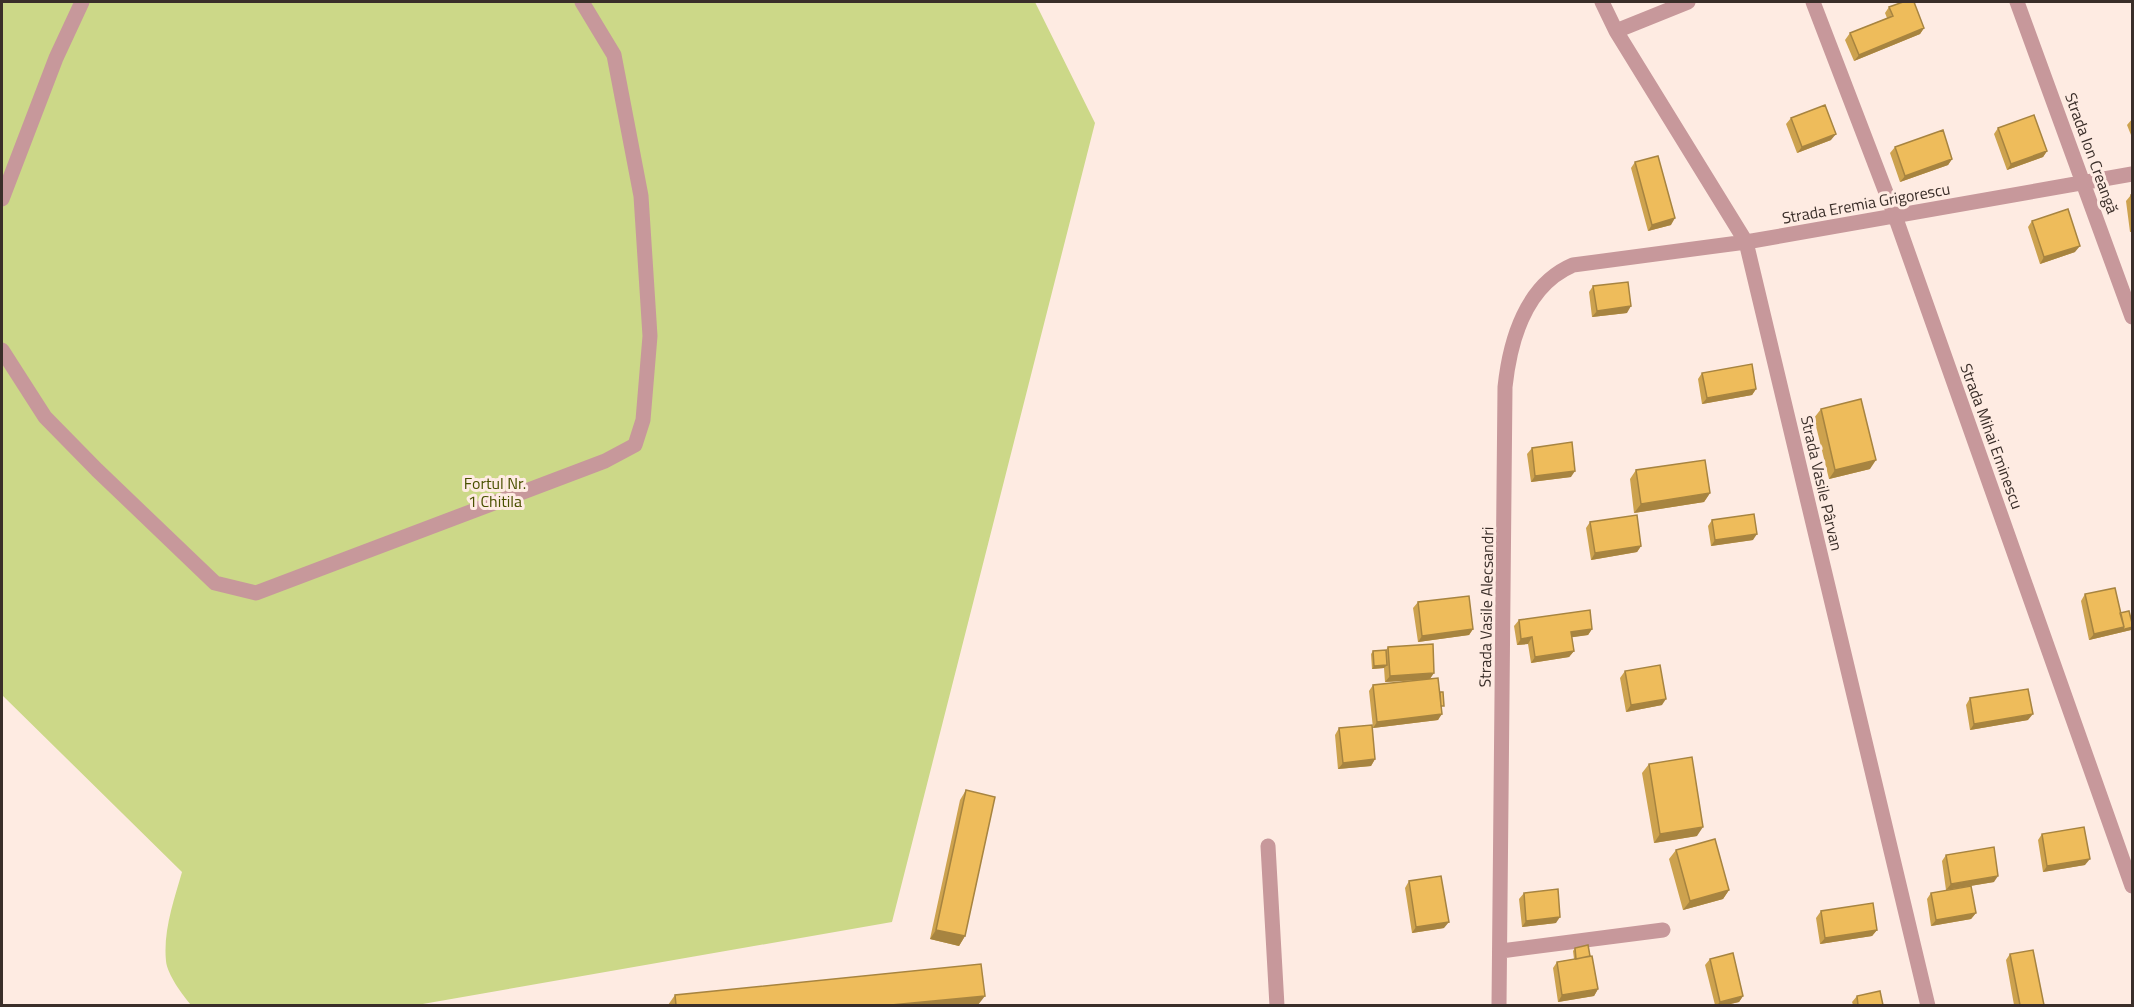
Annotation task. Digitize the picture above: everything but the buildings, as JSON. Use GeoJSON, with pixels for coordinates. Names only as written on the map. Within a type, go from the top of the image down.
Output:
{"type":"FeatureCollection","features":[{"type":"Feature","properties":{"kind":"street"},"geometry":{"type":"LineString","coordinates":[[2,200],[56,58],[82,2]]}},
{"type":"Feature","properties":{"kind":"street"},"geometry":{"type":"LineString","coordinates":[[2,350],[45,417],[215,583],[256,593],[605,461],[635,445],[643,420],[650,336],[641,196],[614,55],[582,2]]}},
{"type":"Feature","properties":{"kind":"street","name":"Strada Vasile Pârvan"},"geometry":{"type":"LineString","coordinates":[[1602,2],[1616,31],[1746,242],[1928,1005]]}},
{"type":"Feature","properties":{"kind":"street"},"geometry":{"type":"LineString","coordinates":[[1616,31],[1688,2]]}},
{"type":"Feature","properties":{"kind":"street","name":"Strada Mihai Eminescu"},"geometry":{"type":"LineString","coordinates":[[1813,2],[1895,216],[2133,885]]}},
{"type":"Feature","properties":{"kind":"street","name":"Strada Ion Creangă"},"geometry":{"type":"LineString","coordinates":[[2016,2],[2133,317]]}},
{"type":"Feature","properties":{"kind":"street","name":"Strada Eremia Grigorescu"},"geometry":{"type":"LineString","coordinates":[[1605,261],[1746,242],[2133,174]]}},
{"type":"Feature","properties":{"kind":"street","name":"Strada Vasile Alecsandri"},"geometry":{"type":"LineString","coordinates":[[1499,1005],[1505,387],[1508,360],[1520,323],[1530,304],[1550,278],[1573,265],[1605,261]]}},
{"type":"Feature","properties":{"kind":"street"},"geometry":{"type":"LineString","coordinates":[[1268,846],[1277,1005]]}},
{"type":"Feature","properties":{"kind":"street"},"geometry":{"type":"LineString","coordinates":[[1501,951],[1663,930]]}},
{"type":"Feature","properties":{"kind":"green space","name":"Fortul Nr. 1 Chitila"},"geometry":{"type":"Polygon","coordinates":[[[2,2],[1035,2],[1095,123],[892,922],[417,1005],[192,1006],[172,978],[167,966],[165,950],[168,927],[182,872],[2,695],[2,2]]]}}]}
